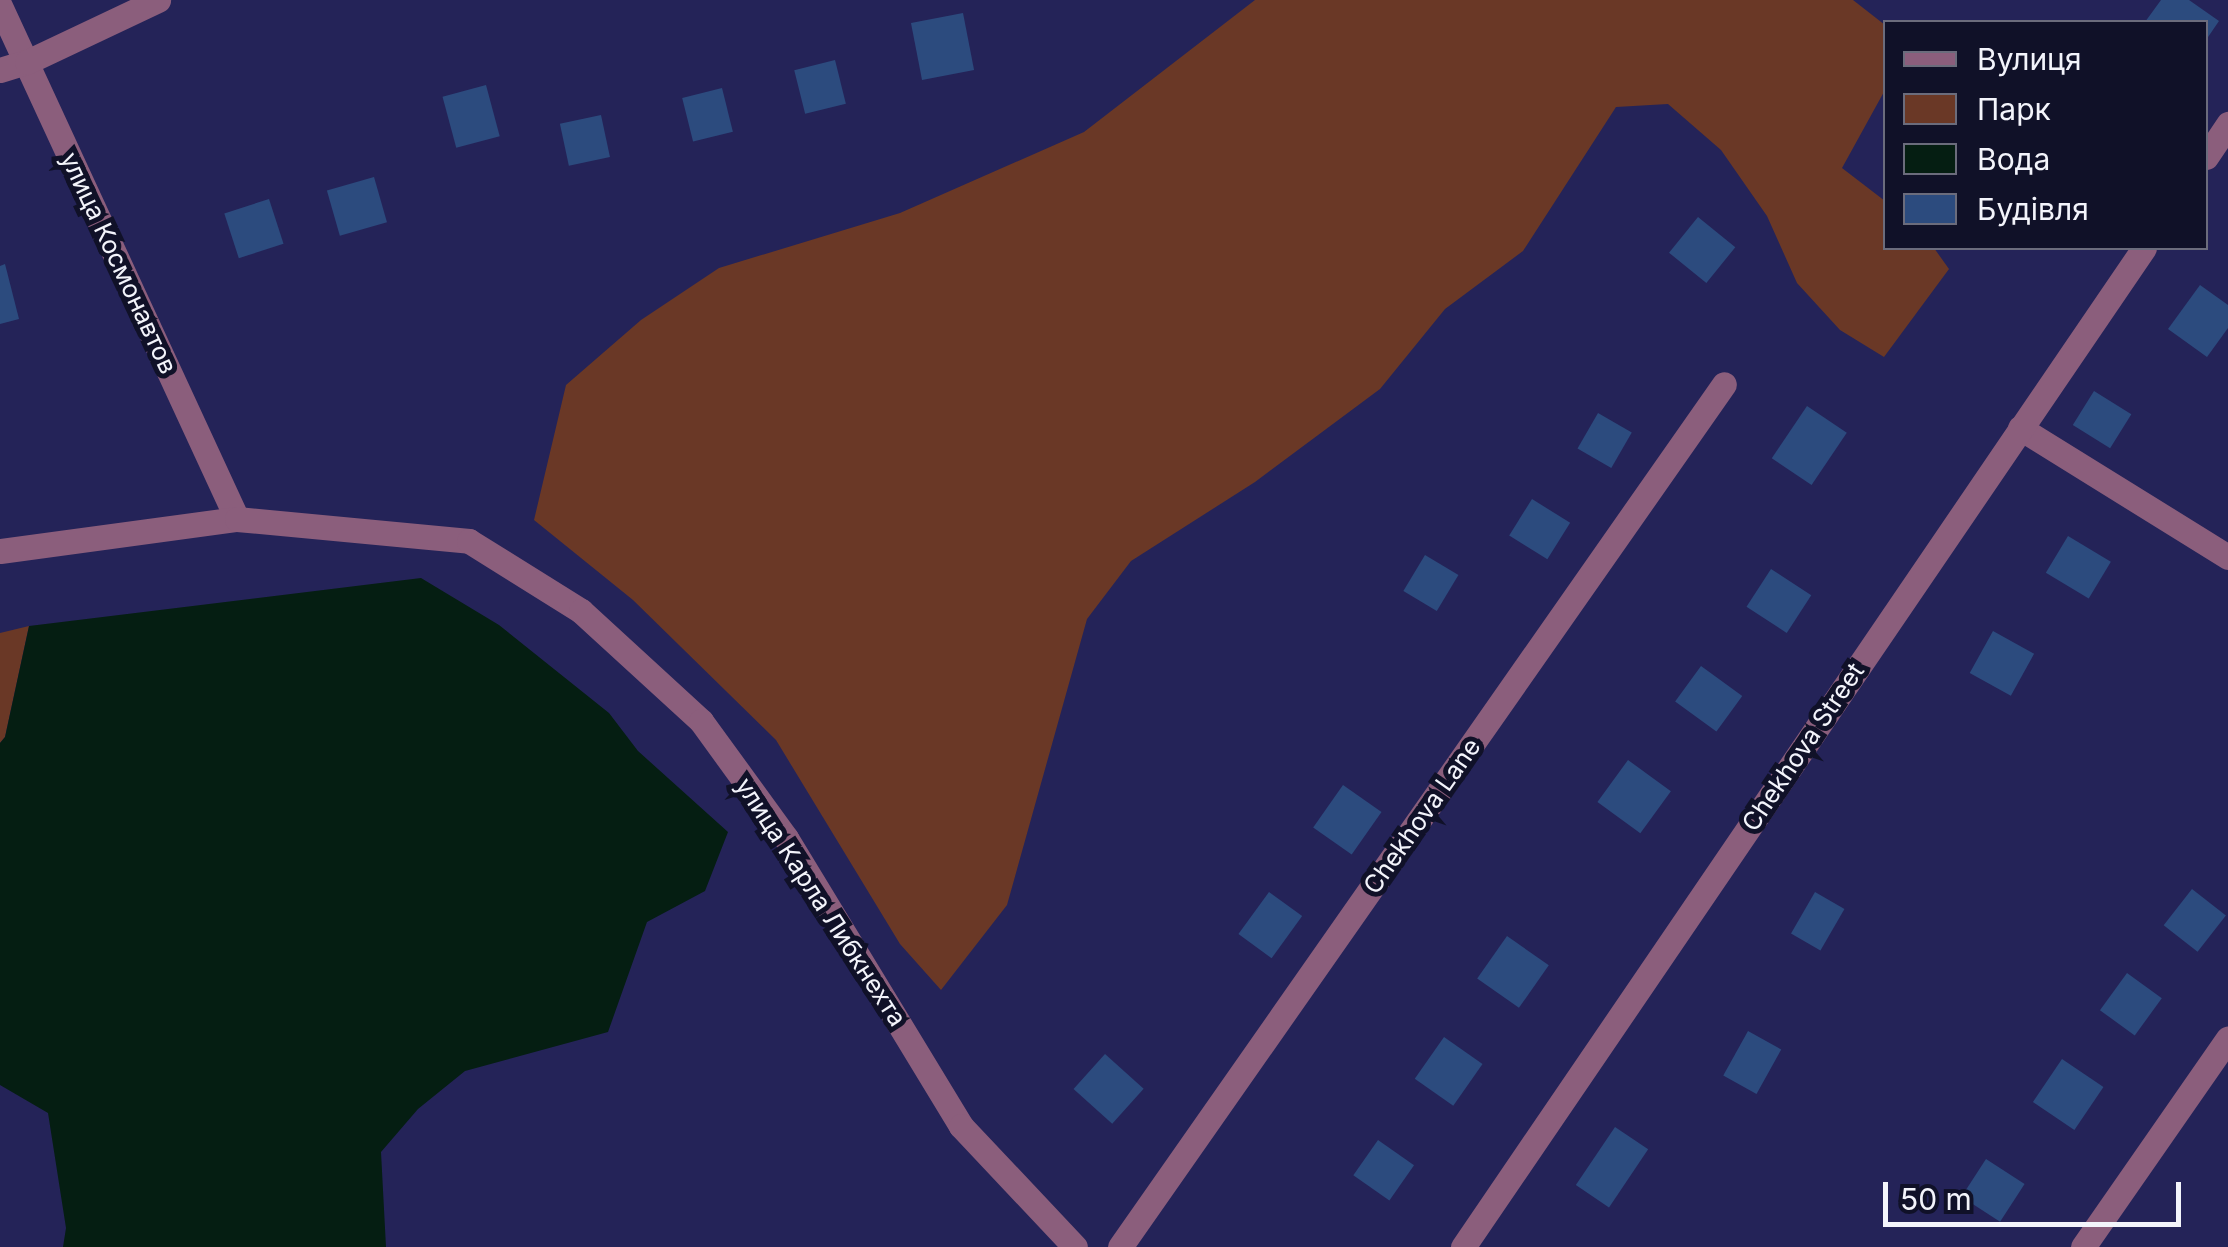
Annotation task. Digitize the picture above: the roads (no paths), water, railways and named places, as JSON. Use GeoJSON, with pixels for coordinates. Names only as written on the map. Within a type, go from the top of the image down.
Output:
{"type":"FeatureCollection","features":[{"type":"Feature","properties":{"kind":"street"},"geometry":{"type":"LineString","coordinates":[[0,70],[26,62],[158,0]]}},
{"type":"Feature","properties":{"kind":"street","name":"улица Космонавтов"},"geometry":{"type":"LineString","coordinates":[[0,6],[237,520]]}},
{"type":"Feature","properties":{"kind":"street"},"geometry":{"type":"LineString","coordinates":[[2208,154],[2228,124]]}},
{"type":"Feature","properties":{"kind":"street","name":"Chekhova Street"},"geometry":{"type":"LineString","coordinates":[[1462,1247],[2143,250]]}},
{"type":"Feature","properties":{"kind":"street","name":"Chekhova Lane"},"geometry":{"type":"LineString","coordinates":[[1120,1247],[1724,384]]}},
{"type":"Feature","properties":{"kind":"street"},"geometry":{"type":"LineString","coordinates":[[2020,428],[2228,557]]}},
{"type":"Feature","properties":{"kind":"street","name":"улица Карла Либкнехта"},"geometry":{"type":"LineString","coordinates":[[0,551],[237,520],[469,542],[581,611],[701,720],[786,838],[961,1126],[1074,1247]]}},
{"type":"Feature","properties":{"kind":"street"},"geometry":{"type":"LineString","coordinates":[[2084,1247],[2228,1038]]}},
{"type":"Feature","properties":{"kind":"water"},"geometry":{"type":"Polygon","coordinates":[[[421,578],[499,625],[609,713],[638,751],[728,832],[705,891],[647,922],[608,1032],[465,1071],[418,1109],[381,1152],[386,1247],[63,1247],[66,1228],[48,1113],[0,1085],[0,743],[5,737],[29,626],[421,578]]]}}]}
